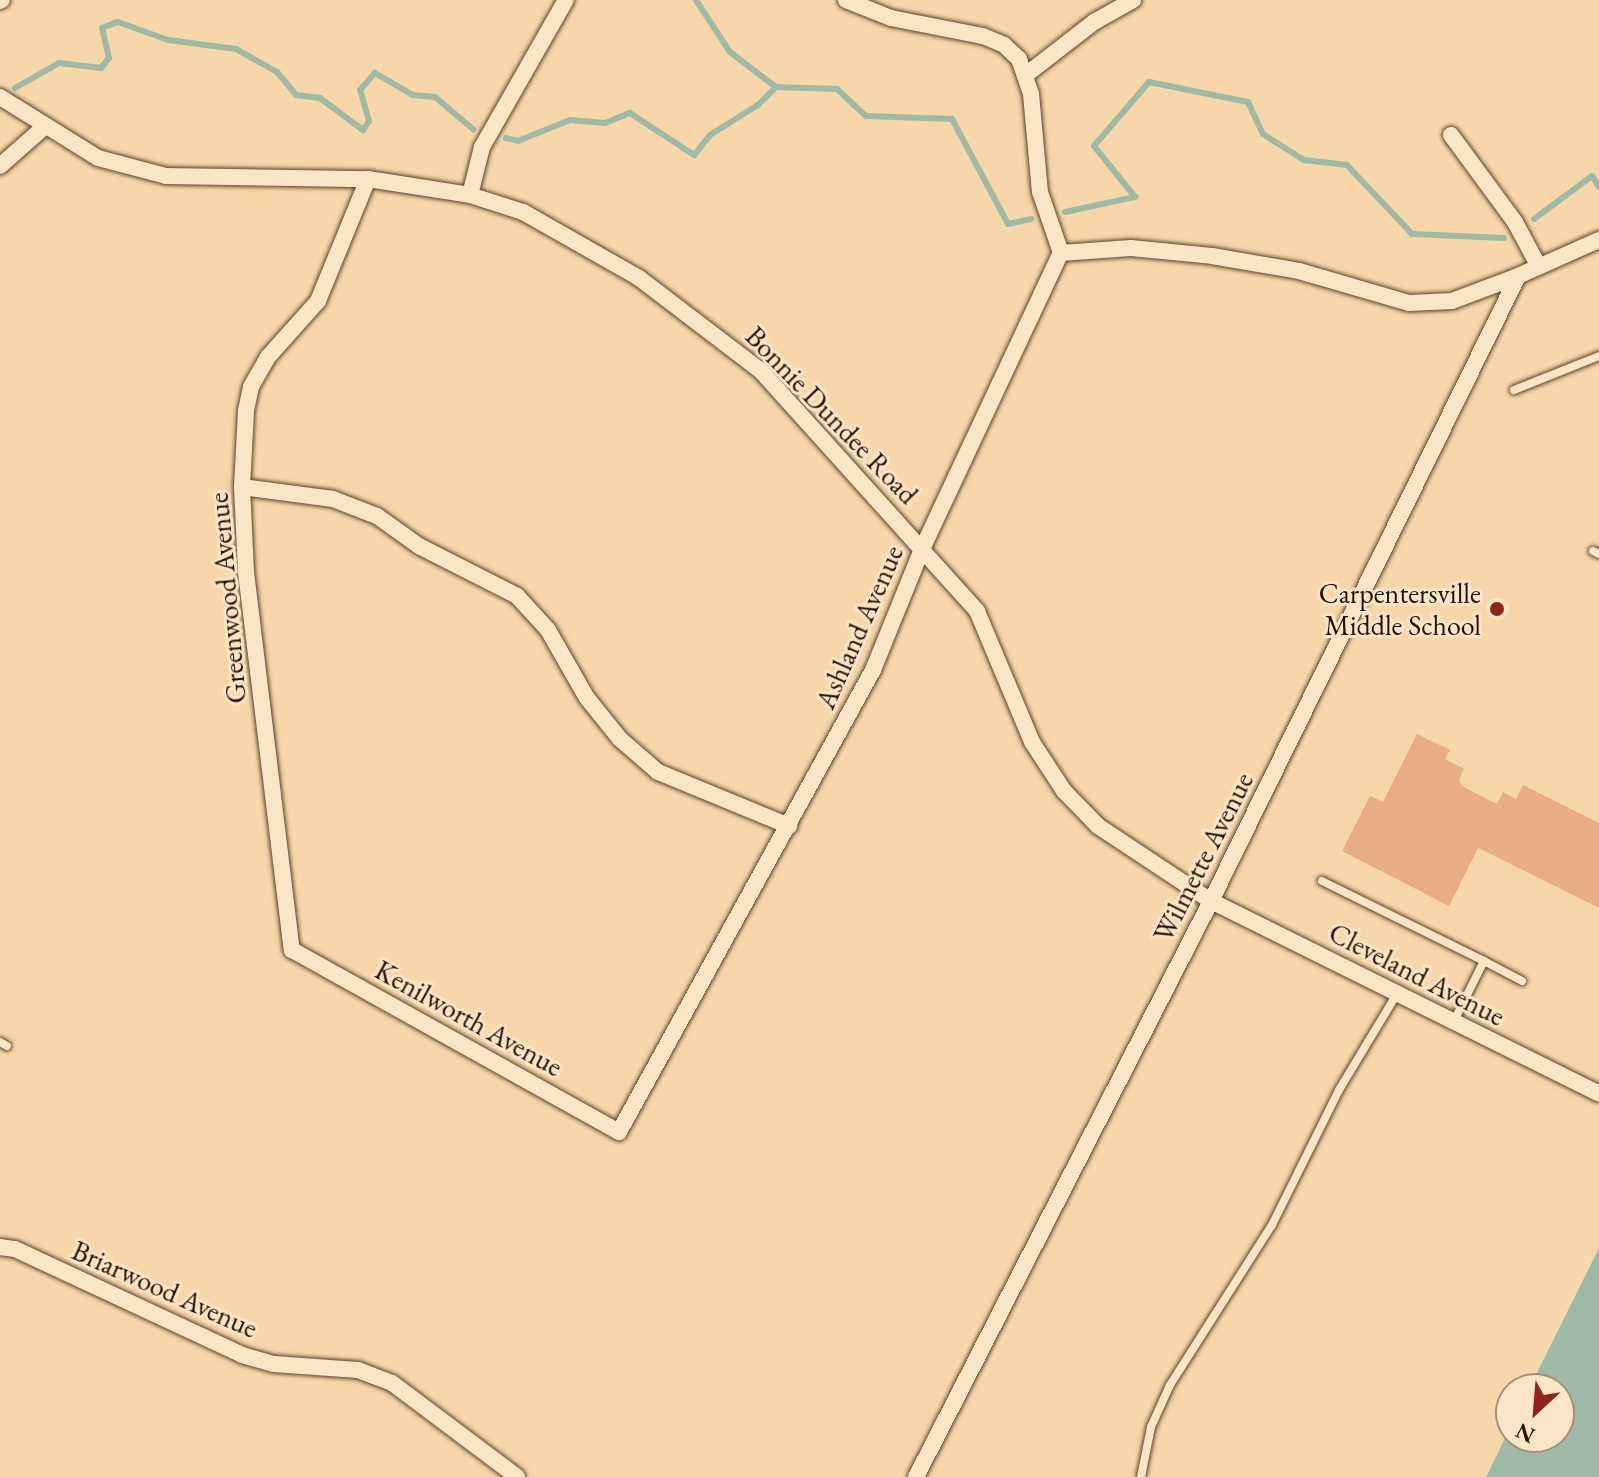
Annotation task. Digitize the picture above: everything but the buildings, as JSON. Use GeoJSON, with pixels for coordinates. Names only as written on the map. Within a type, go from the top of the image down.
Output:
{"type":"FeatureCollection","features":[{"type":"Feature","properties":{"kind":"street"},"geometry":{"type":"LineString","coordinates":[[470,195],[482,147],[566,0]]}},
{"type":"Feature","properties":{"kind":"street"},"geometry":{"type":"LineString","coordinates":[[846,0],[891,18],[1004,45],[1027,74],[1040,192],[1061,253],[1131,248],[1212,256],[1299,271],[1409,303],[1452,301],[1599,240]]}},
{"type":"Feature","properties":{"kind":"street"},"geometry":{"type":"LineString","coordinates":[[1027,74],[1094,22],[1133,0]]}},
{"type":"Feature","properties":{"kind":"street","name":"Bonnie Dundee Road"},"geometry":{"type":"LineString","coordinates":[[0,97],[43,128],[98,158],[166,176],[368,179],[470,195],[564,233],[696,317],[761,371],[923,547],[977,611],[1032,742],[1064,791],[1133,854],[1211,901]]}},
{"type":"Feature","properties":{"kind":"street"},"geometry":{"type":"LineString","coordinates":[[0,166],[43,128]]}},
{"type":"Feature","properties":{"kind":"street"},"geometry":{"type":"LineString","coordinates":[[1451,135],[1515,222],[1538,265]]}},
{"type":"Feature","properties":{"kind":"street","name":"Greenwood Avenue"},"geometry":{"type":"LineString","coordinates":[[292,950],[246,572],[242,487],[251,387],[268,357],[318,301],[368,179]]}},
{"type":"Feature","properties":{"kind":"street","name":"Ashland Avenue"},"geometry":{"type":"LineString","coordinates":[[619,1132],[873,670],[923,547],[1061,253]]}},
{"type":"Feature","properties":{"kind":"street","name":"Wilmette Avenue"},"geometry":{"type":"LineString","coordinates":[[916,1477],[1211,901],[1518,276]]}},
{"type":"Feature","properties":{"kind":"street"},"geometry":{"type":"LineString","coordinates":[[242,487],[333,499],[377,516],[419,546],[517,596],[548,630],[587,698],[620,739],[658,772],[789,826]]}},
{"type":"Feature","properties":{"kind":"street","name":"Cleveland Avenue"},"geometry":{"type":"LineString","coordinates":[[1211,901],[1599,1094]]}},
{"type":"Feature","properties":{"kind":"street","name":"Kenilworth Avenue"},"geometry":{"type":"LineString","coordinates":[[292,950],[619,1132]]}},
{"type":"Feature","properties":{"kind":"street","name":"Briarwood Avenue"},"geometry":{"type":"LineString","coordinates":[[0,1247],[15,1249],[242,1355],[274,1364],[358,1370],[392,1383],[517,1477]]}},
{"type":"Feature","properties":{"kind":"lane"},"geometry":{"type":"LineString","coordinates":[[1514,390],[1599,356]]}},
{"type":"Feature","properties":{"kind":"lane"},"geometry":{"type":"LineString","coordinates":[[1322,881],[1522,981]]}},
{"type":"Feature","properties":{"kind":"lane"},"geometry":{"type":"LineString","coordinates":[[1454,1021],[1484,961]]}},
{"type":"Feature","properties":{"kind":"lane"},"geometry":{"type":"LineString","coordinates":[[1141,1477],[1151,1427],[1170,1385],[1272,1225],[1339,1090],[1397,994]]}},
{"type":"Feature","properties":{"kind":"shaded area"},"geometry":{"type":"Polygon","coordinates":[[[1599,1248],[1599,1477],[1486,1477],[1498,1453],[1575,1453],[1575,1373],[1537,1373],[1599,1248]]]}},
{"type":"Feature","properties":{"kind":"waterway"},"geometry":{"type":"LineString","coordinates":[[696,0],[730,52],[776,87],[837,89],[866,116],[952,119],[1008,224],[1031,219]]}},
{"type":"Feature","properties":{"kind":"waterway"},"geometry":{"type":"LineString","coordinates":[[15,88],[59,63],[101,68],[109,58],[102,28],[118,22],[168,40],[236,49],[277,72],[296,95],[320,98],[363,130],[369,121],[360,90],[375,73],[413,95],[435,97],[473,129]]}},
{"type":"Feature","properties":{"kind":"waterway"},"geometry":{"type":"LineString","coordinates":[[1065,212],[1135,197],[1094,146],[1149,82],[1248,102],[1263,134],[1304,160],[1347,165],[1412,234],[1504,238]]}},
{"type":"Feature","properties":{"kind":"waterway"},"geometry":{"type":"LineString","coordinates":[[506,138],[518,141],[570,120],[605,123],[630,113],[694,155],[710,135],[758,105],[776,87]]}},
{"type":"Feature","properties":{"kind":"waterway"},"geometry":{"type":"LineString","coordinates":[[1534,219],[1592,176],[1599,187]]}},
{"type":"Feature","properties":{"kind":"place","name":"Carpentersville Middle School"},"geometry":{"type":"Point","coordinates":[1497,609]}}]}
